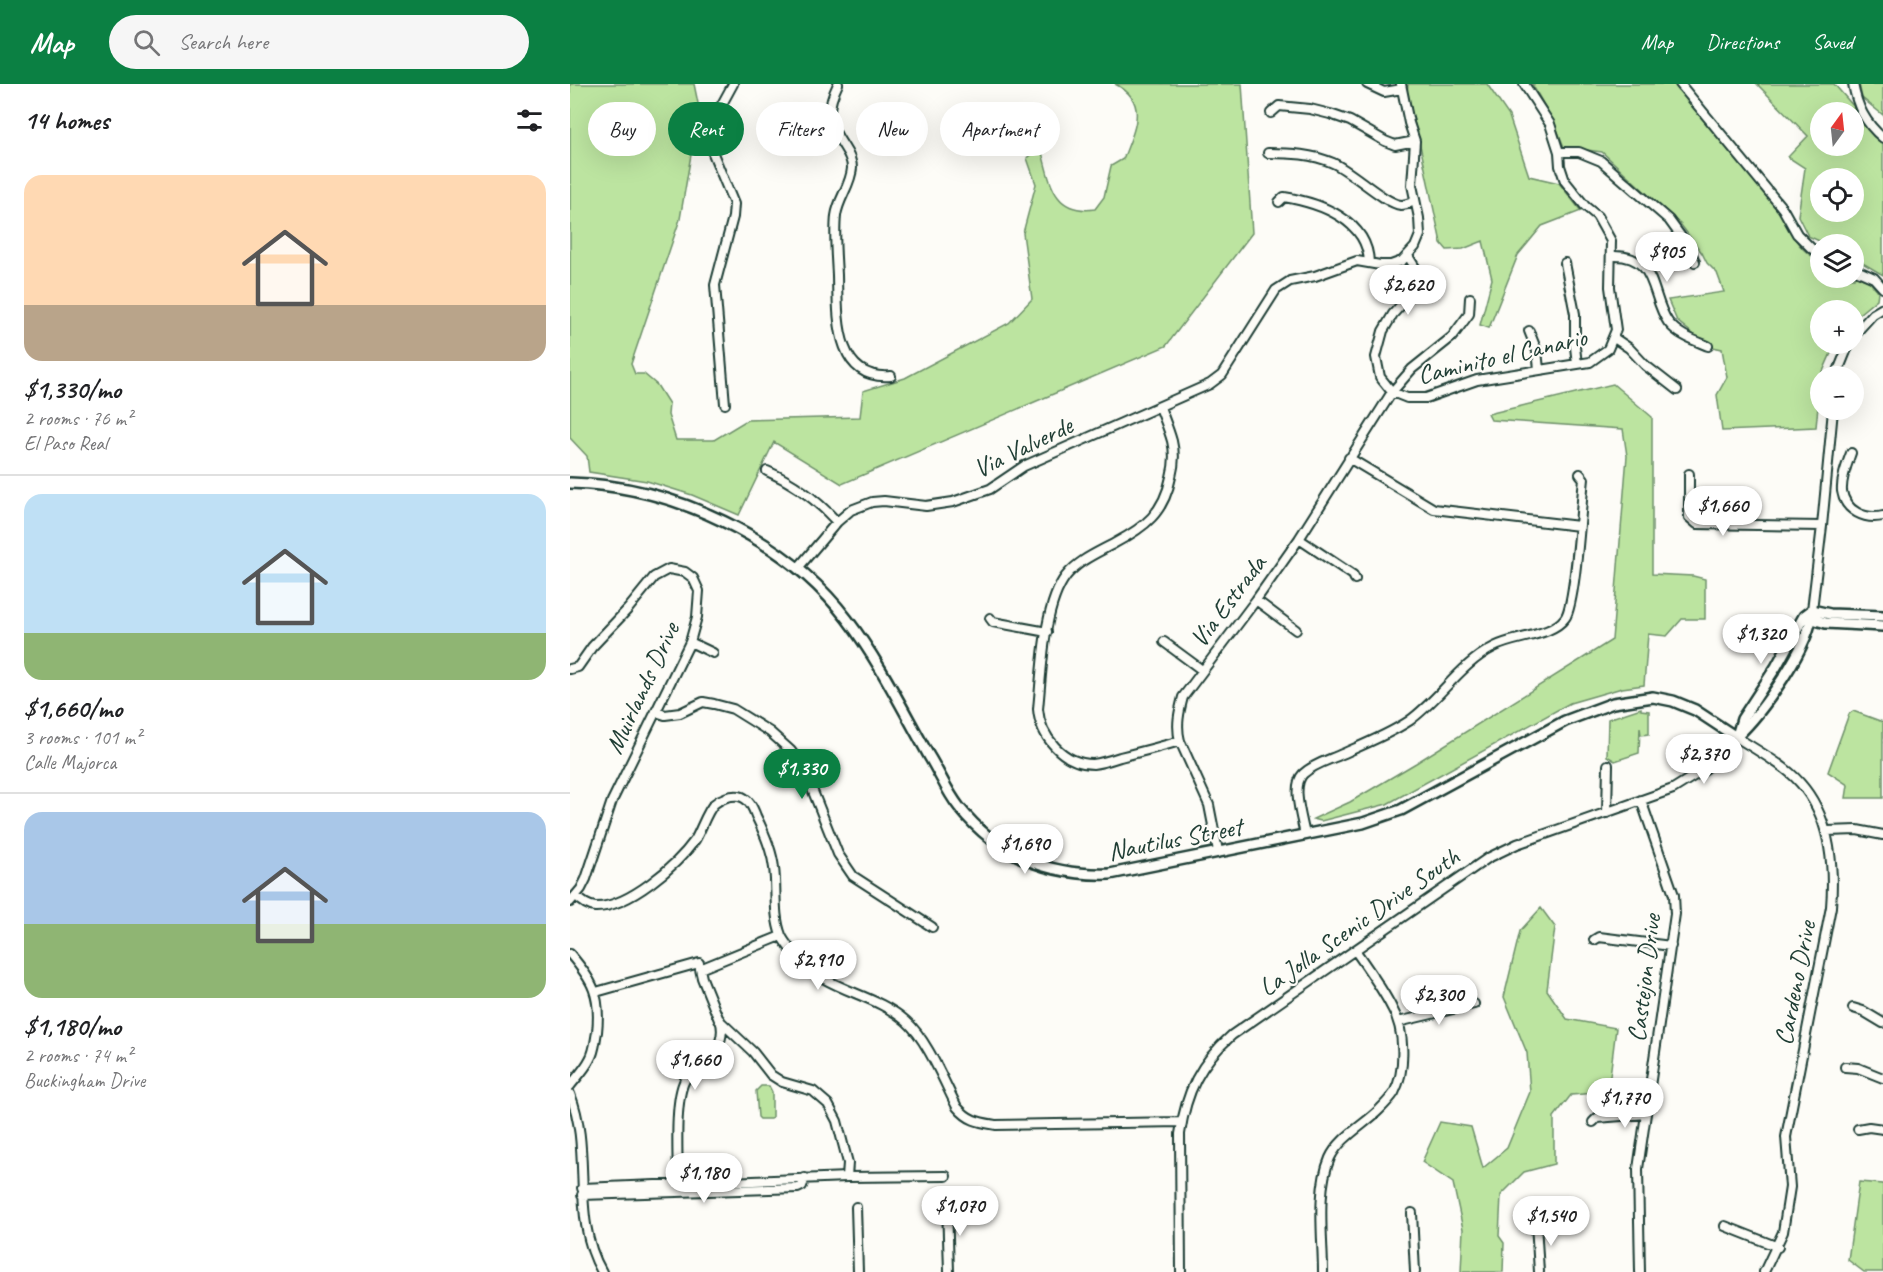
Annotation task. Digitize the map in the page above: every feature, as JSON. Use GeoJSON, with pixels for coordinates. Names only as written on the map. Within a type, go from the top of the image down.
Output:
{"type":"FeatureCollection","features":[{"type":"Feature","properties":{"kind":"main road","name":"Nautilus Street"},"geometry":{"type":"LineString","coordinates":[[570,483],[612,487],[684,505],[748,535],[798,568],[824,592],[854,629],[878,666],[957,806],[983,834],[1015,856],[1072,874],[1110,874],[1364,823],[1401,810],[1565,721],[1613,703],[1653,697],[1673,701],[1695,710],[1737,737]]}},
{"type":"Feature","properties":{"kind":"main road"},"geometry":{"type":"LineString","coordinates":[[1809,615],[1883,616]]}},
{"type":"Feature","properties":{"kind":"main road"},"geometry":{"type":"LineString","coordinates":[[1809,615],[1826,623],[1883,626]]}},
{"type":"Feature","properties":{"kind":"main road","name":"La Jolla Scenic Drive South"},"geometry":{"type":"LineString","coordinates":[[1737,737],[1742,719],[1809,615]]}},
{"type":"Feature","properties":{"kind":"street"},"geometry":{"type":"LineString","coordinates":[[725,404],[715,285],[733,217],[734,204],[712,151],[711,133],[715,117],[733,84]]}},
{"type":"Feature","properties":{"kind":"street"},"geometry":{"type":"LineString","coordinates":[[838,84],[828,113],[833,130],[849,154],[852,167],[836,217],[838,321],[842,341],[851,360],[864,371],[881,376],[891,376]]}},
{"type":"Feature","properties":{"kind":"street"},"geometry":{"type":"LineString","coordinates":[[1367,84],[1384,92],[1401,87],[1415,141],[1412,184],[1419,218],[1419,235],[1415,247],[1408,256],[1416,269],[1416,278],[1412,293],[1393,314],[1383,331],[1376,357],[1380,377],[1392,392]]}},
{"type":"Feature","properties":{"kind":"street"},"geometry":{"type":"LineString","coordinates":[[1524,84],[1550,124],[1565,181],[1585,206],[1597,216],[1609,234],[1612,256],[1610,287],[1616,330],[1614,338],[1629,348],[1645,365],[1677,390]]}},
{"type":"Feature","properties":{"kind":"street"},"geometry":{"type":"LineString","coordinates":[[1680,84],[1784,209],[1797,234],[1810,247]]}},
{"type":"Feature","properties":{"kind":"street"},"geometry":{"type":"LineString","coordinates":[[1853,84],[1860,110],[1883,138]]}},
{"type":"Feature","properties":{"kind":"street"},"geometry":{"type":"LineString","coordinates":[[1271,113],[1279,106],[1310,109],[1350,122],[1395,145],[1415,141]]}},
{"type":"Feature","properties":{"kind":"street"},"geometry":{"type":"LineString","coordinates":[[1559,152],[1579,152],[1601,161],[1670,220],[1690,249],[1695,262]]}},
{"type":"Feature","properties":{"kind":"street"},"geometry":{"type":"LineString","coordinates":[[1268,153],[1295,153],[1320,158],[1348,171],[1393,203],[1404,205],[1415,201]]}},
{"type":"Feature","properties":{"kind":"street"},"geometry":{"type":"LineString","coordinates":[[1279,202],[1284,197],[1304,200],[1339,216],[1362,236],[1369,251],[1369,263]]}},
{"type":"Feature","properties":{"kind":"street","name":"Via Valverde"},"geometry":{"type":"LineString","coordinates":[[798,568],[837,522],[851,510],[872,502],[884,501],[926,506],[940,505],[981,492],[1005,480],[1024,466],[1210,384],[1222,375],[1276,290],[1290,281],[1315,276],[1357,261],[1391,265],[1408,256]]}},
{"type":"Feature","properties":{"kind":"street"},"geometry":{"type":"LineString","coordinates":[[1612,256],[1635,260],[1642,266],[1653,282],[1667,320],[1677,332],[1708,346]]}},
{"type":"Feature","properties":{"kind":"street"},"geometry":{"type":"LineString","coordinates":[[1565,263],[1575,314],[1577,364]]}},
{"type":"Feature","properties":{"kind":"street"},"geometry":{"type":"LineString","coordinates":[[1864,274],[1874,278],[1883,288]]}},
{"type":"Feature","properties":{"kind":"street","name":"Via Estrada"},"geometry":{"type":"LineString","coordinates":[[1218,851],[1209,805],[1180,741],[1178,713],[1183,697],[1202,669],[1257,600],[1299,539],[1392,392],[1419,363],[1452,337],[1469,314],[1470,298]]}},
{"type":"Feature","properties":{"kind":"street"},"geometry":{"type":"LineString","coordinates":[[1864,324],[1873,314],[1883,308]]}},
{"type":"Feature","properties":{"kind":"street"},"geometry":{"type":"LineString","coordinates":[[1529,331],[1537,351],[1539,369]]}},
{"type":"Feature","properties":{"kind":"street","name":"Caminito el Canario"},"geometry":{"type":"LineString","coordinates":[[1392,392],[1407,398],[1426,398],[1477,380],[1590,362],[1601,356],[1614,338]]}},
{"type":"Feature","properties":{"kind":"street"},"geometry":{"type":"LineString","coordinates":[[1160,407],[1173,443],[1174,467],[1165,500],[1147,524],[1133,534],[1079,562],[1057,590],[1047,632],[1038,709],[1039,718],[1047,737],[1060,751],[1077,761],[1096,764],[1180,741]]}},
{"type":"Feature","properties":{"kind":"street","name":"La Jolla Scenic Drive South"},"geometry":{"type":"LineString","coordinates":[[1809,615],[1822,526],[1832,420]]}},
{"type":"Feature","properties":{"kind":"street"},"geometry":{"type":"LineString","coordinates":[[1851,453],[1842,492],[1846,502],[1860,515],[1875,518],[1883,516]]}},
{"type":"Feature","properties":{"kind":"street"},"geometry":{"type":"LineString","coordinates":[[1349,459],[1434,510],[1579,526]]}},
{"type":"Feature","properties":{"kind":"street"},"geometry":{"type":"LineString","coordinates":[[767,471],[805,492],[822,505],[837,522]]}},
{"type":"Feature","properties":{"kind":"street"},"geometry":{"type":"LineString","coordinates":[[1305,835],[1296,787],[1302,774],[1390,732],[1409,720],[1431,703],[1475,658],[1496,645],[1543,632],[1565,619],[1572,599],[1584,479],[1580,474]]}},
{"type":"Feature","properties":{"kind":"street"},"geometry":{"type":"LineString","coordinates":[[1689,474],[1689,517],[1697,524],[1822,526]]}},
{"type":"Feature","properties":{"kind":"street"},"geometry":{"type":"LineString","coordinates":[[1826,490],[1842,492]]}},
{"type":"Feature","properties":{"kind":"street"},"geometry":{"type":"LineString","coordinates":[[1299,539],[1353,575],[1355,579]]}},
{"type":"Feature","properties":{"kind":"street","name":"Muirlands Drive"},"geometry":{"type":"LineString","coordinates":[[570,670],[578,667],[592,647],[654,578],[669,569],[685,572],[693,578],[699,591],[697,617],[690,642],[612,801],[586,879],[573,899]]}},
{"type":"Feature","properties":{"kind":"street"},"geometry":{"type":"LineString","coordinates":[[1257,600],[1296,630]]}},
{"type":"Feature","properties":{"kind":"street"},"geometry":{"type":"LineString","coordinates":[[990,618],[993,622],[1047,632]]}},
{"type":"Feature","properties":{"kind":"street"},"geometry":{"type":"LineString","coordinates":[[690,642],[714,653]]}},
{"type":"Feature","properties":{"kind":"street"},"geometry":{"type":"LineString","coordinates":[[1164,642],[1202,669]]}},
{"type":"Feature","properties":{"kind":"street"},"geometry":{"type":"LineString","coordinates":[[656,712],[665,715],[680,713],[703,702],[733,709],[770,732],[791,751],[804,769],[838,854],[853,876],[932,927]]}},
{"type":"Feature","properties":{"kind":"street","name":"La Jolla Scenic Drive South"},"geometry":{"type":"LineString","coordinates":[[1181,1272],[1180,1134],[1183,1114],[1193,1086],[1214,1051],[1232,1035],[1488,858],[1517,844],[1673,789],[1693,778],[1713,762],[1737,737]]}},
{"type":"Feature","properties":{"kind":"street","name":"Cardeno Drive"},"geometry":{"type":"LineString","coordinates":[[1737,737],[1785,769],[1815,803],[1827,831],[1833,881],[1831,907],[1786,1137],[1790,1187],[1783,1232],[1778,1247],[1764,1272]]}},
{"type":"Feature","properties":{"kind":"street"},"geometry":{"type":"LineString","coordinates":[[1607,813],[1608,765]]}},
{"type":"Feature","properties":{"kind":"street"},"geometry":{"type":"LineString","coordinates":[[573,899],[593,907],[621,900],[639,891],[678,859],[693,842],[713,805],[727,796],[739,796],[750,803],[765,834],[774,866],[776,910],[781,936],[803,965],[822,978],[882,1006],[910,1025],[931,1054],[957,1107],[974,1121],[996,1125],[1182,1122]]}},
{"type":"Feature","properties":{"kind":"street","name":"Castejon Drive"},"geometry":{"type":"LineString","coordinates":[[1640,1272],[1638,1169],[1676,914],[1674,895],[1641,800]]}},
{"type":"Feature","properties":{"kind":"street"},"geometry":{"type":"LineString","coordinates":[[1827,831],[1857,830],[1883,835]]}},
{"type":"Feature","properties":{"kind":"street"},"geometry":{"type":"LineString","coordinates":[[700,969],[781,936]]}},
{"type":"Feature","properties":{"kind":"street"},"geometry":{"type":"LineString","coordinates":[[1594,940],[1599,937],[1671,946]]}},
{"type":"Feature","properties":{"kind":"street"},"geometry":{"type":"LineString","coordinates":[[1323,1272],[1323,1185],[1330,1158],[1356,1128],[1378,1111],[1395,1091],[1402,1065],[1398,1022],[1394,1010],[1355,950]]}},
{"type":"Feature","properties":{"kind":"street"},"geometry":{"type":"LineString","coordinates":[[570,954],[586,973],[596,992],[599,1011],[594,1048],[590,1059],[570,1086]]}},
{"type":"Feature","properties":{"kind":"street"},"geometry":{"type":"LineString","coordinates":[[596,992],[699,963],[702,978],[722,1026],[720,1041],[710,1059],[684,1081],[679,1105],[678,1183]]}},
{"type":"Feature","properties":{"kind":"street"},"geometry":{"type":"LineString","coordinates":[[1398,1022],[1474,1004]]}},
{"type":"Feature","properties":{"kind":"street"},"geometry":{"type":"LineString","coordinates":[[1853,1008],[1883,1023]]}},
{"type":"Feature","properties":{"kind":"street"},"geometry":{"type":"LineString","coordinates":[[719,1020],[753,1052],[771,1075],[782,1082],[813,1091],[828,1104],[837,1121],[848,1162],[847,1177]]}},
{"type":"Feature","properties":{"kind":"street"},"geometry":{"type":"LineString","coordinates":[[1845,1067],[1858,1068],[1883,1078]]}},
{"type":"Feature","properties":{"kind":"street"},"geometry":{"type":"LineString","coordinates":[[570,1094],[580,1125],[582,1191],[588,1237],[596,1262],[602,1272]]}},
{"type":"Feature","properties":{"kind":"street"},"geometry":{"type":"LineString","coordinates":[[1593,1122],[1597,1118],[1646,1114]]}},
{"type":"Feature","properties":{"kind":"street"},"geometry":{"type":"LineString","coordinates":[[1858,1129],[1883,1129]]}},
{"type":"Feature","properties":{"kind":"street"},"geometry":{"type":"LineString","coordinates":[[582,1191],[678,1183],[946,1176]]}},
{"type":"Feature","properties":{"kind":"street"},"geometry":{"type":"LineString","coordinates":[[582,1191],[798,1188],[802,1186],[805,1178]]}},
{"type":"Feature","properties":{"kind":"street"},"geometry":{"type":"LineString","coordinates":[[947,1203],[948,1272]]}},
{"type":"Feature","properties":{"kind":"street"},"geometry":{"type":"LineString","coordinates":[[856,1207],[858,1272]]}},
{"type":"Feature","properties":{"kind":"street"},"geometry":{"type":"LineString","coordinates":[[1412,1214],[1415,1272]]}},
{"type":"Feature","properties":{"kind":"street"},"geometry":{"type":"LineString","coordinates":[[1536,1223],[1539,1272]]}},
{"type":"Feature","properties":{"kind":"street"},"geometry":{"type":"LineString","coordinates":[[1725,1226],[1778,1247]]}},
{"type":"Feature","properties":{"kind":"green space"},"geometry":{"type":"Polygon","coordinates":[[[570,84],[694,84],[698,102],[668,102],[668,156],[691,156],[680,219],[631,364],[635,374],[644,374],[657,385],[669,404],[668,415],[676,440],[714,440],[747,420],[860,417],[863,391],[905,378],[1009,323],[1032,299],[1023,233],[1036,184],[1027,158],[1043,156],[1055,192],[1069,206],[1095,209],[1104,197],[1111,166],[1123,159],[1135,127],[1136,108],[1133,99],[1115,84],[1242,84],[1252,233],[1166,346],[842,484],[774,442],[739,515],[692,495],[647,481],[589,472],[587,456],[570,438],[570,84]]]}},
{"type":"Feature","properties":{"kind":"green space"},"geometry":{"type":"Polygon","coordinates":[[[1408,84],[1487,84],[1509,116],[1529,176],[1559,183],[1581,211],[1542,226],[1518,255],[1489,328],[1480,325],[1492,279],[1483,241],[1463,249],[1447,250],[1441,243],[1407,94],[1408,84]]]}},
{"type":"Feature","properties":{"kind":"green space"},"geometry":{"type":"Polygon","coordinates":[[[1532,84],[1680,84],[1773,200],[1797,242],[1810,254],[1810,288],[1864,288],[1864,279],[1869,281],[1878,292],[1877,299],[1864,310],[1864,300],[1810,300],[1810,354],[1831,354],[1825,366],[1810,366],[1810,420],[1817,420],[1816,427],[1722,431],[1717,395],[1727,377],[1722,349],[1708,346],[1677,321],[1668,300],[1724,292],[1717,273],[1707,263],[1681,225],[1602,152],[1564,147],[1555,124],[1532,84]]]}},
{"type":"Feature","properties":{"kind":"green space"},"geometry":{"type":"Polygon","coordinates":[[[1757,84],[1834,84],[1850,102],[1810,102],[1810,156],[1864,156],[1864,118],[1883,140],[1883,275],[1864,264],[1864,234],[1810,234],[1810,237],[1808,236],[1798,216],[1805,168],[1788,157],[1808,136],[1757,84]]]}},
{"type":"Feature","properties":{"kind":"green space"},"geometry":{"type":"Polygon","coordinates":[[[1859,84],[1883,84],[1883,115],[1862,98],[1859,84]]]}},
{"type":"Feature","properties":{"kind":"green space"},"geometry":{"type":"Polygon","coordinates":[[[1613,384],[1652,417],[1652,574],[1693,576],[1705,579],[1705,619],[1682,619],[1667,636],[1648,634],[1644,685],[1622,688],[1570,703],[1387,804],[1321,821],[1313,819],[1350,802],[1416,763],[1612,640],[1627,456],[1623,429],[1491,420],[1488,414],[1613,384]]]}},
{"type":"Feature","properties":{"kind":"green space"},"geometry":{"type":"Polygon","coordinates":[[[1641,708],[1641,710],[1649,711],[1649,734],[1641,735],[1640,727],[1639,753],[1615,761],[1607,756],[1608,719],[1641,708]]]}},
{"type":"Feature","properties":{"kind":"green space"},"geometry":{"type":"Polygon","coordinates":[[[1853,711],[1883,722],[1883,798],[1846,798],[1848,785],[1828,772],[1849,714],[1853,711]]]}},
{"type":"Feature","properties":{"kind":"green space"},"geometry":{"type":"Polygon","coordinates":[[[1541,908],[1555,927],[1547,990],[1567,1019],[1616,1028],[1608,1092],[1571,1095],[1554,1117],[1554,1164],[1524,1172],[1501,1195],[1499,1236],[1504,1243],[1503,1272],[1461,1272],[1463,1229],[1453,1183],[1422,1162],[1440,1122],[1471,1127],[1483,1168],[1507,1148],[1530,1092],[1527,1053],[1504,997],[1520,931],[1541,908]]]}},
{"type":"Feature","properties":{"kind":"green space"},"geometry":{"type":"Polygon","coordinates":[[[761,1086],[769,1086],[772,1092],[772,1117],[770,1119],[758,1117],[756,1091],[761,1086]]]}},
{"type":"Feature","properties":{"kind":"green space"},"geometry":{"type":"Polygon","coordinates":[[[1859,1182],[1883,1184],[1883,1272],[1864,1272],[1848,1260],[1859,1182]]]}}]}
